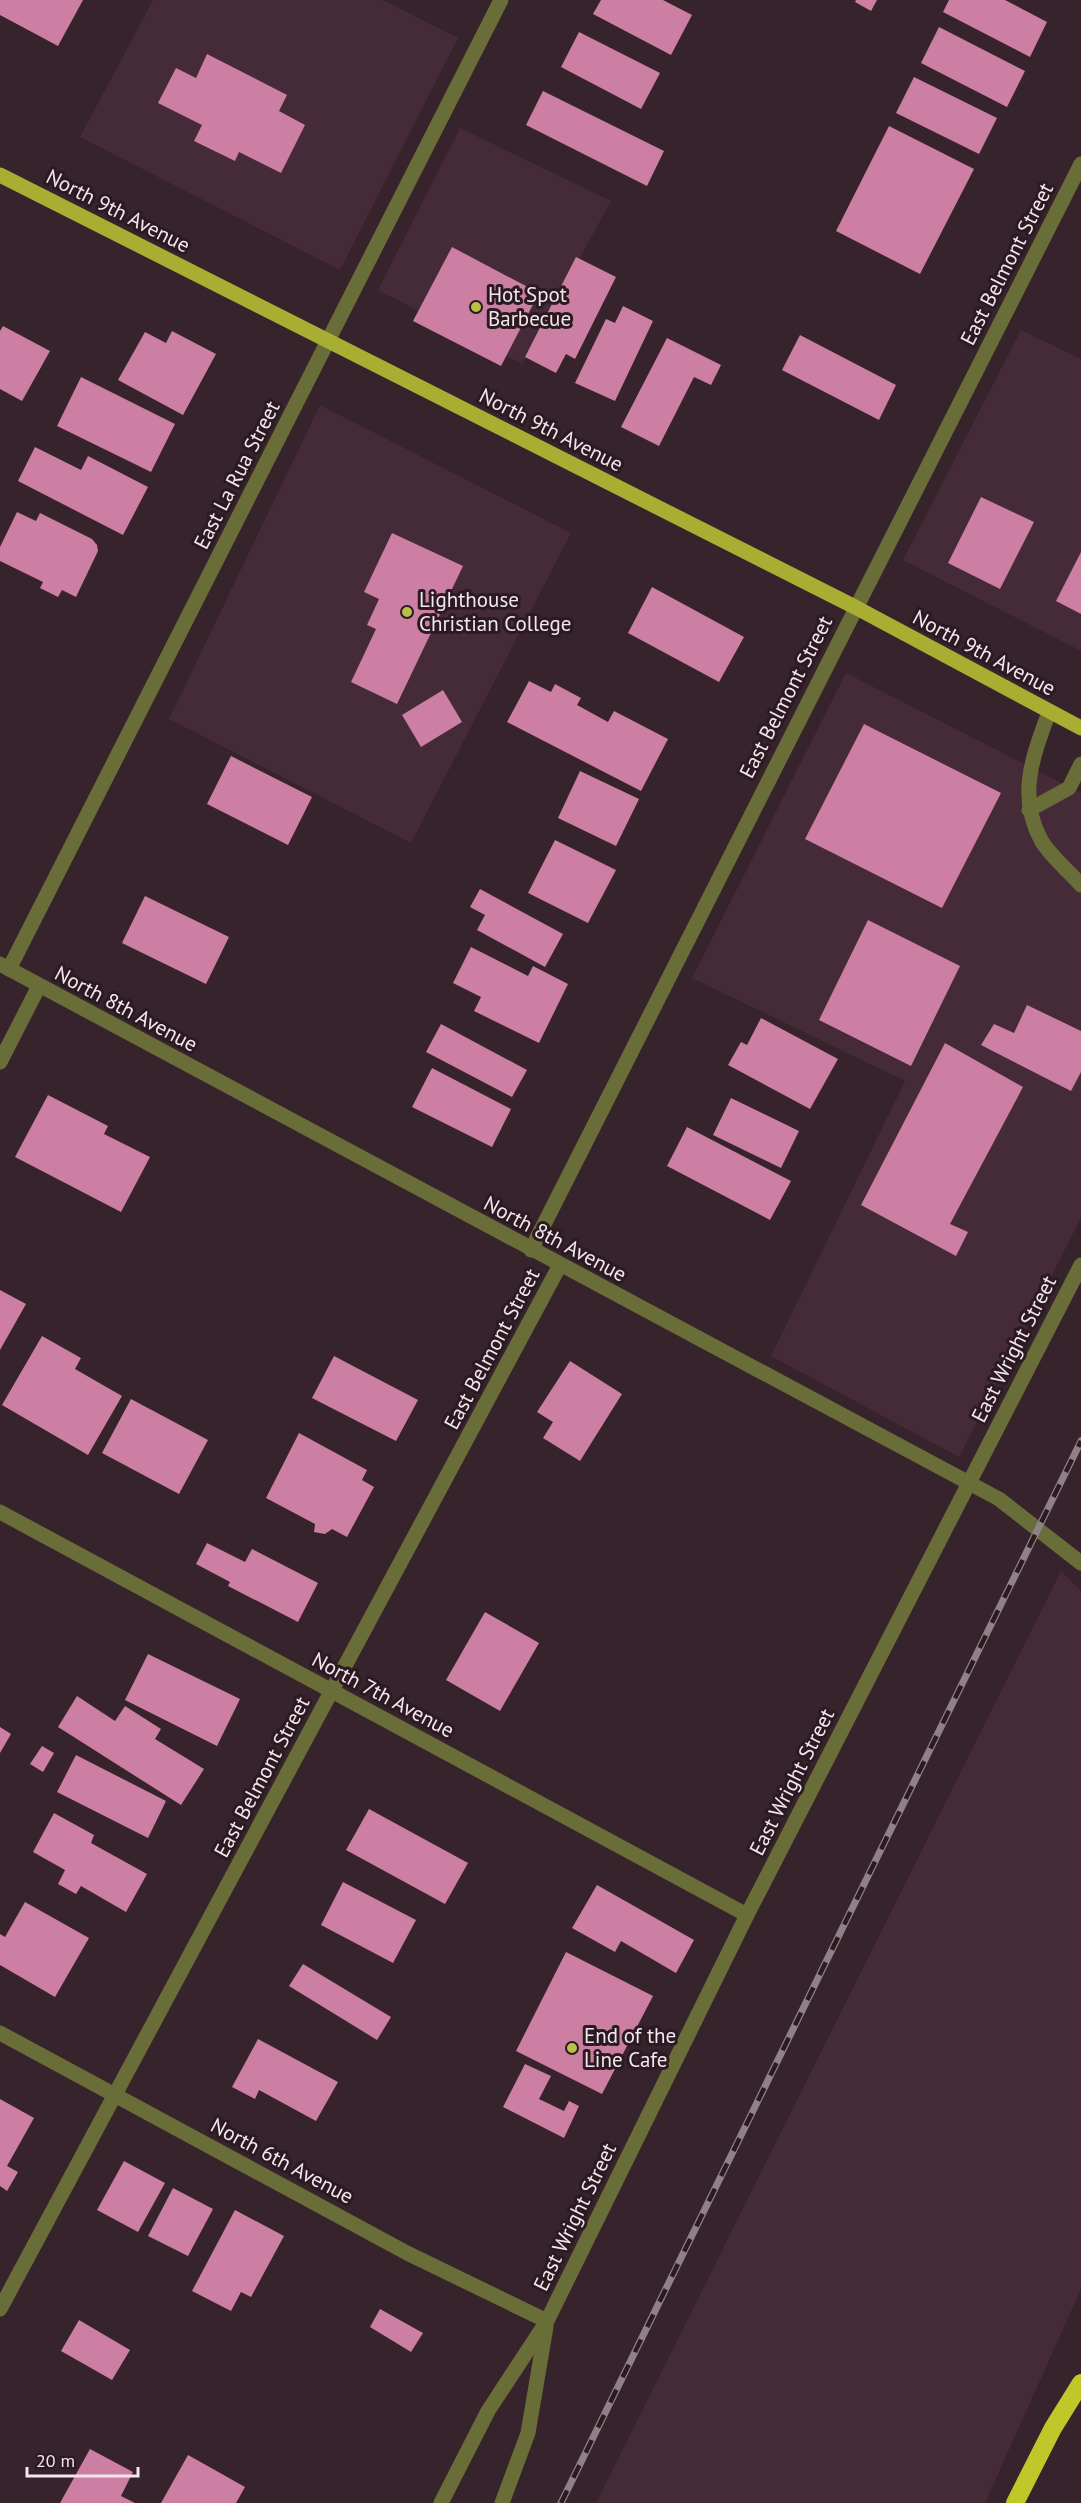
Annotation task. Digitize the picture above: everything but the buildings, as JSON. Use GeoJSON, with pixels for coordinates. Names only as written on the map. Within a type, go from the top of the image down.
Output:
{"type":"FeatureCollection","features":[{"type":"Feature","properties":{"kind":"highway"},"geometry":{"type":"LineString","coordinates":[[1015,2503],[1053,2428],[1081,2383]]}},
{"type":"Feature","properties":{"kind":"main road","name":"North 9th Avenue"},"geometry":{"type":"LineString","coordinates":[[0,175],[855,608],[1081,728]]}},
{"type":"Feature","properties":{"kind":"street","name":"East La Rua Street"},"geometry":{"type":"LineString","coordinates":[[4,966],[328,341],[501,0]]}},
{"type":"Feature","properties":{"kind":"street","name":"East Belmont Street"},"geometry":{"type":"LineString","coordinates":[[531,1250],[1081,164]]}},
{"type":"Feature","properties":{"kind":"street"},"geometry":{"type":"LineString","coordinates":[[1049,712],[1029,766],[1029,810],[1042,842],[1081,885]]}},
{"type":"Feature","properties":{"kind":"street"},"geometry":{"type":"LineString","coordinates":[[1029,810],[1069,788],[1081,764]]}},
{"type":"Feature","properties":{"kind":"street","name":"North 8th Avenue"},"geometry":{"type":"LineString","coordinates":[[4,966],[999,1499],[1081,1563]]}},
{"type":"Feature","properties":{"kind":"street"},"geometry":{"type":"LineString","coordinates":[[0,1062],[39,986]]}},
{"type":"Feature","properties":{"kind":"street","name":"East Belmont Street"},"geometry":{"type":"LineString","coordinates":[[0,2309],[560,1265]]}},
{"type":"Feature","properties":{"kind":"street","name":"East Wright Street"},"geometry":{"type":"LineString","coordinates":[[441,2503],[488,2411],[547,2321],[747,1915],[1081,1265]]}},
{"type":"Feature","properties":{"kind":"street","name":"North 7th Avenue"},"geometry":{"type":"LineString","coordinates":[[0,1512],[747,1915]]}},
{"type":"Feature","properties":{"kind":"street","name":"North 6th Avenue"},"geometry":{"type":"LineString","coordinates":[[0,2033],[407,2253],[547,2321]]}},
{"type":"Feature","properties":{"kind":"street","name":"East Wright Street"},"geometry":{"type":"LineString","coordinates":[[502,2503],[528,2433],[547,2321]]}},
{"type":"Feature","properties":{"kind":"shaded area"},"geometry":{"type":"Polygon","coordinates":[[[153,0],[383,0],[458,38],[340,270],[80,137],[153,0]]]}},
{"type":"Feature","properties":{"kind":"shaded area"},"geometry":{"type":"Polygon","coordinates":[[[460,128],[611,201],[522,364],[378,290],[460,128]]]}},
{"type":"Feature","properties":{"kind":"shaded area"},"geometry":{"type":"Polygon","coordinates":[[[1021,330],[1081,359],[1081,651],[903,560],[1021,330]]]}},
{"type":"Feature","properties":{"kind":"shaded area"},"geometry":{"type":"Polygon","coordinates":[[[320,405],[571,533],[411,843],[169,719],[320,405]]]}},
{"type":"Feature","properties":{"kind":"shaded area"},"geometry":{"type":"Polygon","coordinates":[[[846,673],[1081,793],[1081,1218],[959,1457],[771,1356],[905,1081],[692,978],[846,673]]]}},
{"type":"Feature","properties":{"kind":"shaded area"},"geometry":{"type":"Polygon","coordinates":[[[1061,1571],[1081,1591],[1081,2289],[985,2503],[596,2503],[1061,1571]]]}},
{"type":"Feature","properties":{"kind":"railway"},"geometry":{"type":"LineString","coordinates":[[561,2503],[1081,1441]]}},
{"type":"Feature","properties":{"kind":"place","name":"Hot Spot Barbecue"},"geometry":{"type":"Point","coordinates":[476,307]}},
{"type":"Feature","properties":{"kind":"place","name":"Lighthouse Christian College"},"geometry":{"type":"Point","coordinates":[407,612]}},
{"type":"Feature","properties":{"kind":"place","name":"End of the Line Cafe"},"geometry":{"type":"Point","coordinates":[572,2048]}}]}
